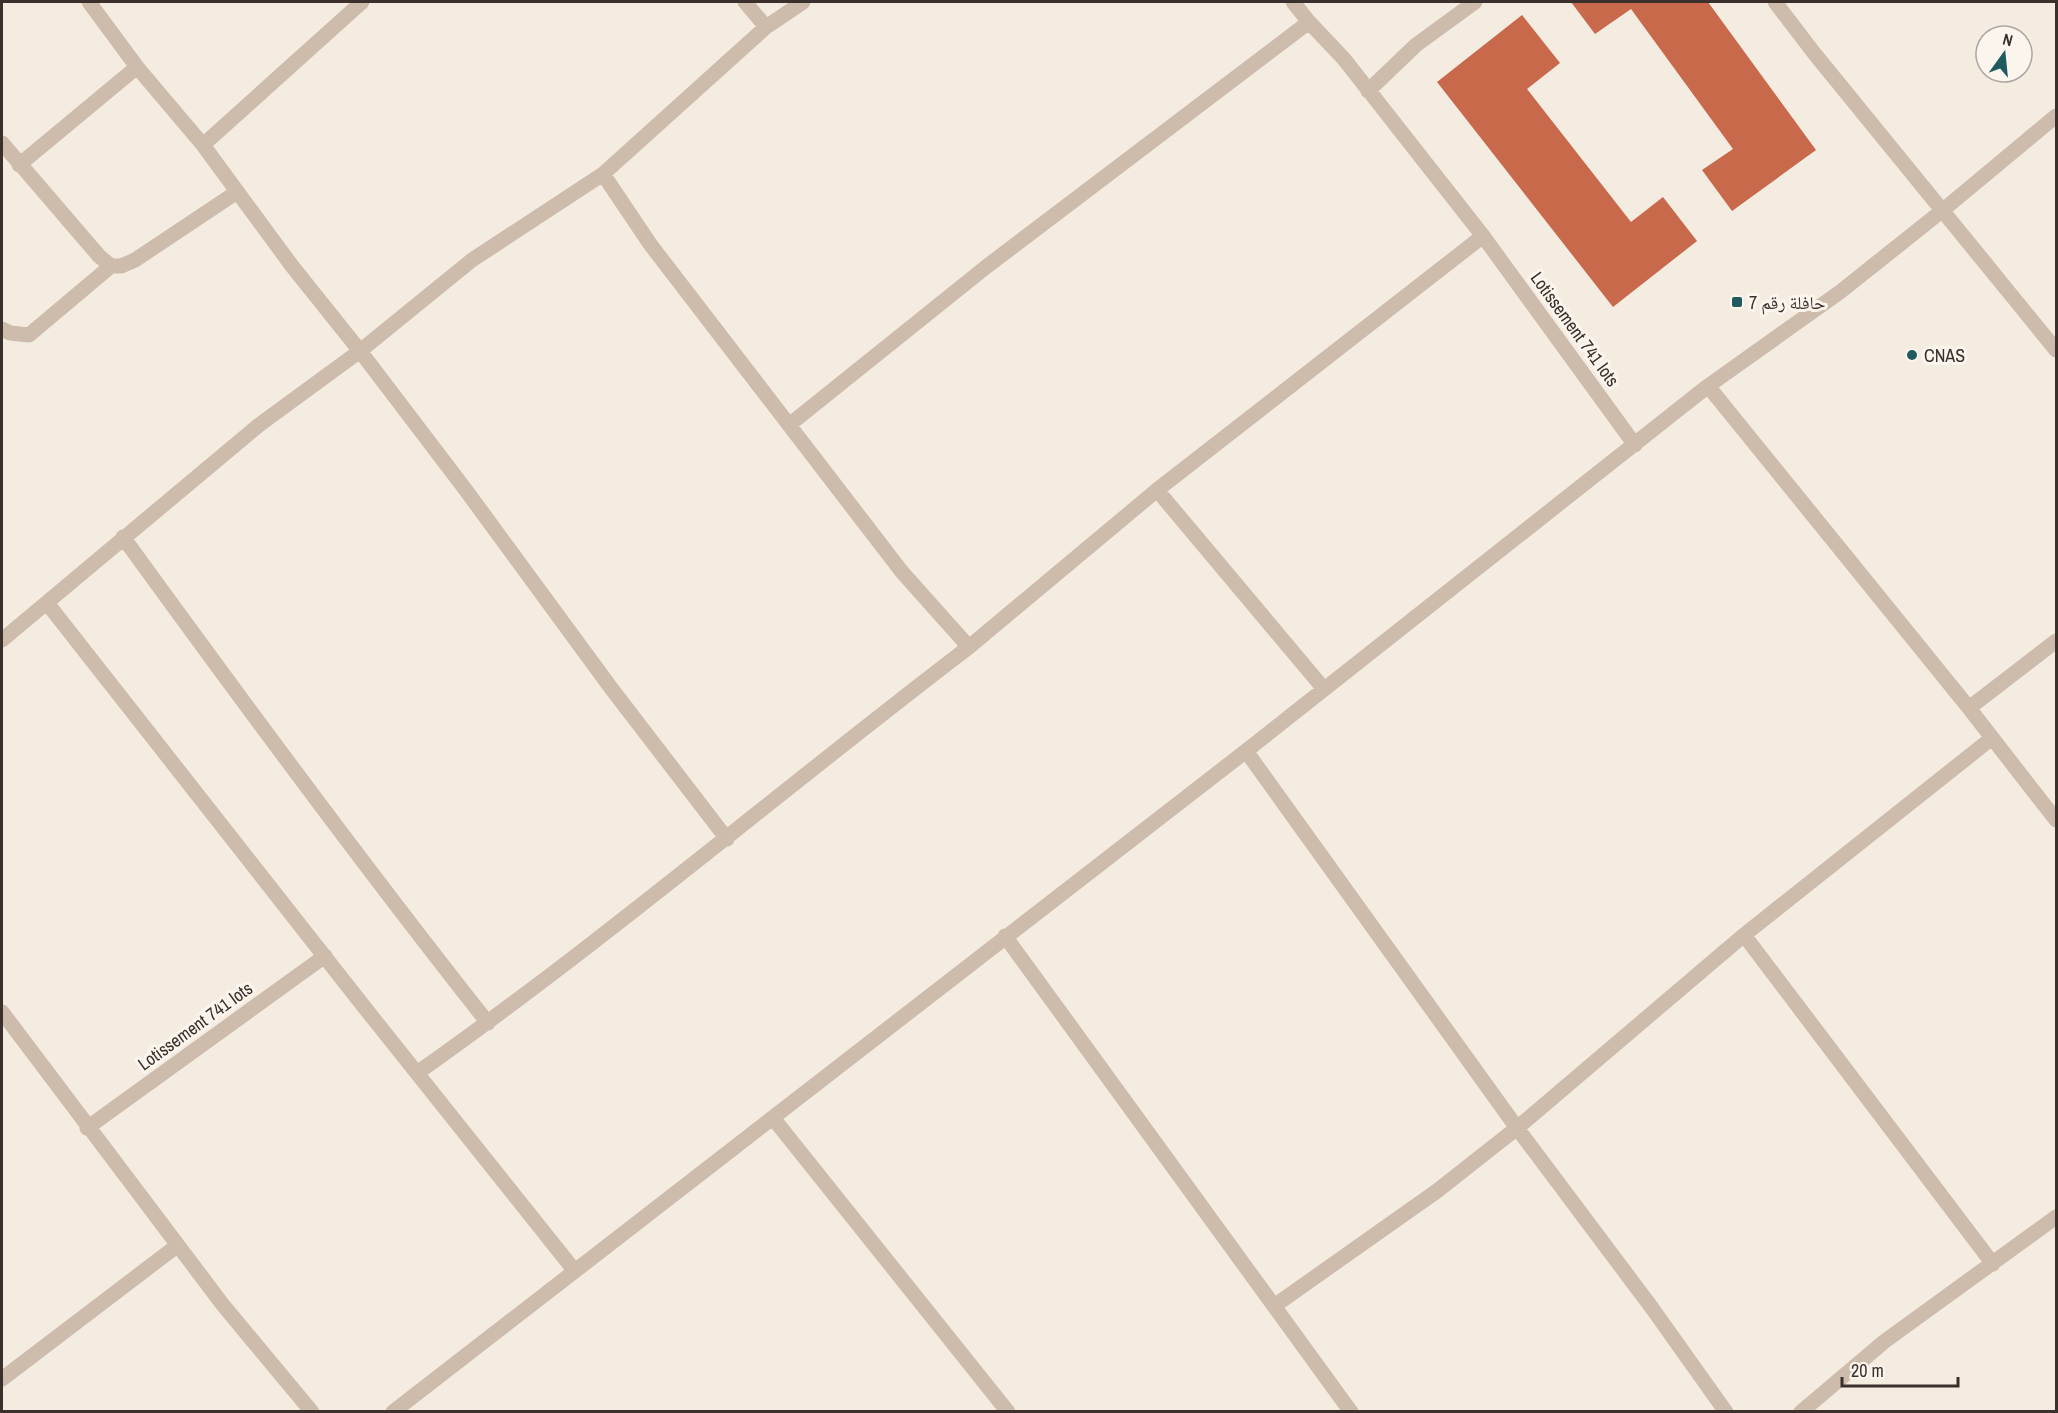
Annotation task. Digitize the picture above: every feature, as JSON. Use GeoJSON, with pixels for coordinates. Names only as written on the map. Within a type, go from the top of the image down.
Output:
{"type":"FeatureCollection","features":[{"type":"Feature","properties":{"kind":"street"},"geometry":{"type":"LineString","coordinates":[[89,2],[137,68],[202,145],[292,266],[360,351],[611,688],[727,839]]}},
{"type":"Feature","properties":{"kind":"street"},"geometry":{"type":"LineString","coordinates":[[202,145],[362,2]]}},
{"type":"Feature","properties":{"kind":"street"},"geometry":{"type":"LineString","coordinates":[[745,2],[766,27]]}},
{"type":"Feature","properties":{"kind":"street"},"geometry":{"type":"LineString","coordinates":[[2,638],[259,425],[360,351],[472,260],[603,174],[766,27],[803,2]]}},
{"type":"Feature","properties":{"kind":"street"},"geometry":{"type":"LineString","coordinates":[[789,425],[986,267],[1309,22],[1293,2]]}},
{"type":"Feature","properties":{"kind":"street"},"geometry":{"type":"LineString","coordinates":[[1368,91],[1416,45],[1475,2]]}},
{"type":"Feature","properties":{"kind":"street"},"geometry":{"type":"LineString","coordinates":[[1774,2],[2056,350]]}},
{"type":"Feature","properties":{"kind":"street","name":"Lotissement 741 lots"},"geometry":{"type":"LineString","coordinates":[[1309,22],[1344,59],[1446,186],[1635,445]]}},
{"type":"Feature","properties":{"kind":"street"},"geometry":{"type":"LineString","coordinates":[[19,165],[137,68]]}},
{"type":"Feature","properties":{"kind":"street"},"geometry":{"type":"LineString","coordinates":[[393,1412],[1246,751],[1708,386],[1840,292],[2056,116]]}},
{"type":"Feature","properties":{"kind":"street"},"geometry":{"type":"LineString","coordinates":[[2,144],[99,256],[111,266],[121,266],[135,260],[237,192]]}},
{"type":"Feature","properties":{"kind":"street"},"geometry":{"type":"LineString","coordinates":[[603,174],[650,244],[902,572],[969,647]]}},
{"type":"Feature","properties":{"kind":"street"},"geometry":{"type":"LineString","coordinates":[[417,1073],[488,1023],[727,839],[969,647],[1157,490],[1483,236]]}},
{"type":"Feature","properties":{"kind":"street"},"geometry":{"type":"LineString","coordinates":[[2,329],[10,333],[29,335],[111,266]]}},
{"type":"Feature","properties":{"kind":"street"},"geometry":{"type":"LineString","coordinates":[[1708,386],[1969,708],[2056,820]]}},
{"type":"Feature","properties":{"kind":"street"},"geometry":{"type":"LineString","coordinates":[[1157,490],[1324,689]]}},
{"type":"Feature","properties":{"kind":"street"},"geometry":{"type":"LineString","coordinates":[[123,537],[288,763],[400,912],[488,1023]]}},
{"type":"Feature","properties":{"kind":"street"},"geometry":{"type":"LineString","coordinates":[[47,603],[574,1270]]}},
{"type":"Feature","properties":{"kind":"street"},"geometry":{"type":"LineString","coordinates":[[1969,708],[2056,641]]}},
{"type":"Feature","properties":{"kind":"street"},"geometry":{"type":"LineString","coordinates":[[1274,1306],[1437,1191],[1517,1128],[1744,935],[1992,738]]}},
{"type":"Feature","properties":{"kind":"street"},"geometry":{"type":"LineString","coordinates":[[1246,751],[1517,1128],[1652,1308],[1726,1412]]}},
{"type":"Feature","properties":{"kind":"street"},"geometry":{"type":"LineString","coordinates":[[1744,935],[1993,1264]]}},
{"type":"Feature","properties":{"kind":"street"},"geometry":{"type":"LineString","coordinates":[[1005,936],[1351,1412]]}},
{"type":"Feature","properties":{"kind":"street","name":"Lotissement 741 lots"},"geometry":{"type":"LineString","coordinates":[[87,1128],[325,956]]}},
{"type":"Feature","properties":{"kind":"street"},"geometry":{"type":"LineString","coordinates":[[4,1020],[223,1305],[312,1412]]}},
{"type":"Feature","properties":{"kind":"street"},"geometry":{"type":"LineString","coordinates":[[773,1118],[1008,1412]]}},
{"type":"Feature","properties":{"kind":"street"},"geometry":{"type":"LineString","coordinates":[[1801,1412],[1885,1341],[2056,1217]]}},
{"type":"Feature","properties":{"kind":"street"},"geometry":{"type":"LineString","coordinates":[[2,1379],[177,1245]]}},
{"type":"Feature","properties":{"kind":"building"},"geometry":{"type":"Polygon","coordinates":[[[1571,2],[1708,2],[1816,150],[1732,211],[1702,170],[1733,149],[1631,9],[1595,34],[1571,2]]]}},
{"type":"Feature","properties":{"kind":"building"},"geometry":{"type":"Polygon","coordinates":[[[1522,15],[1560,63],[1527,89],[1631,222],[1663,197],[1697,241],[1613,307],[1437,82],[1522,15]]]}},
{"type":"Feature","properties":{"kind":"place","name":"حافلة رقم 7"},"geometry":{"type":"Point","coordinates":[1737,302]}},
{"type":"Feature","properties":{"kind":"place","name":"CNAS"},"geometry":{"type":"Point","coordinates":[1912,355]}}]}
